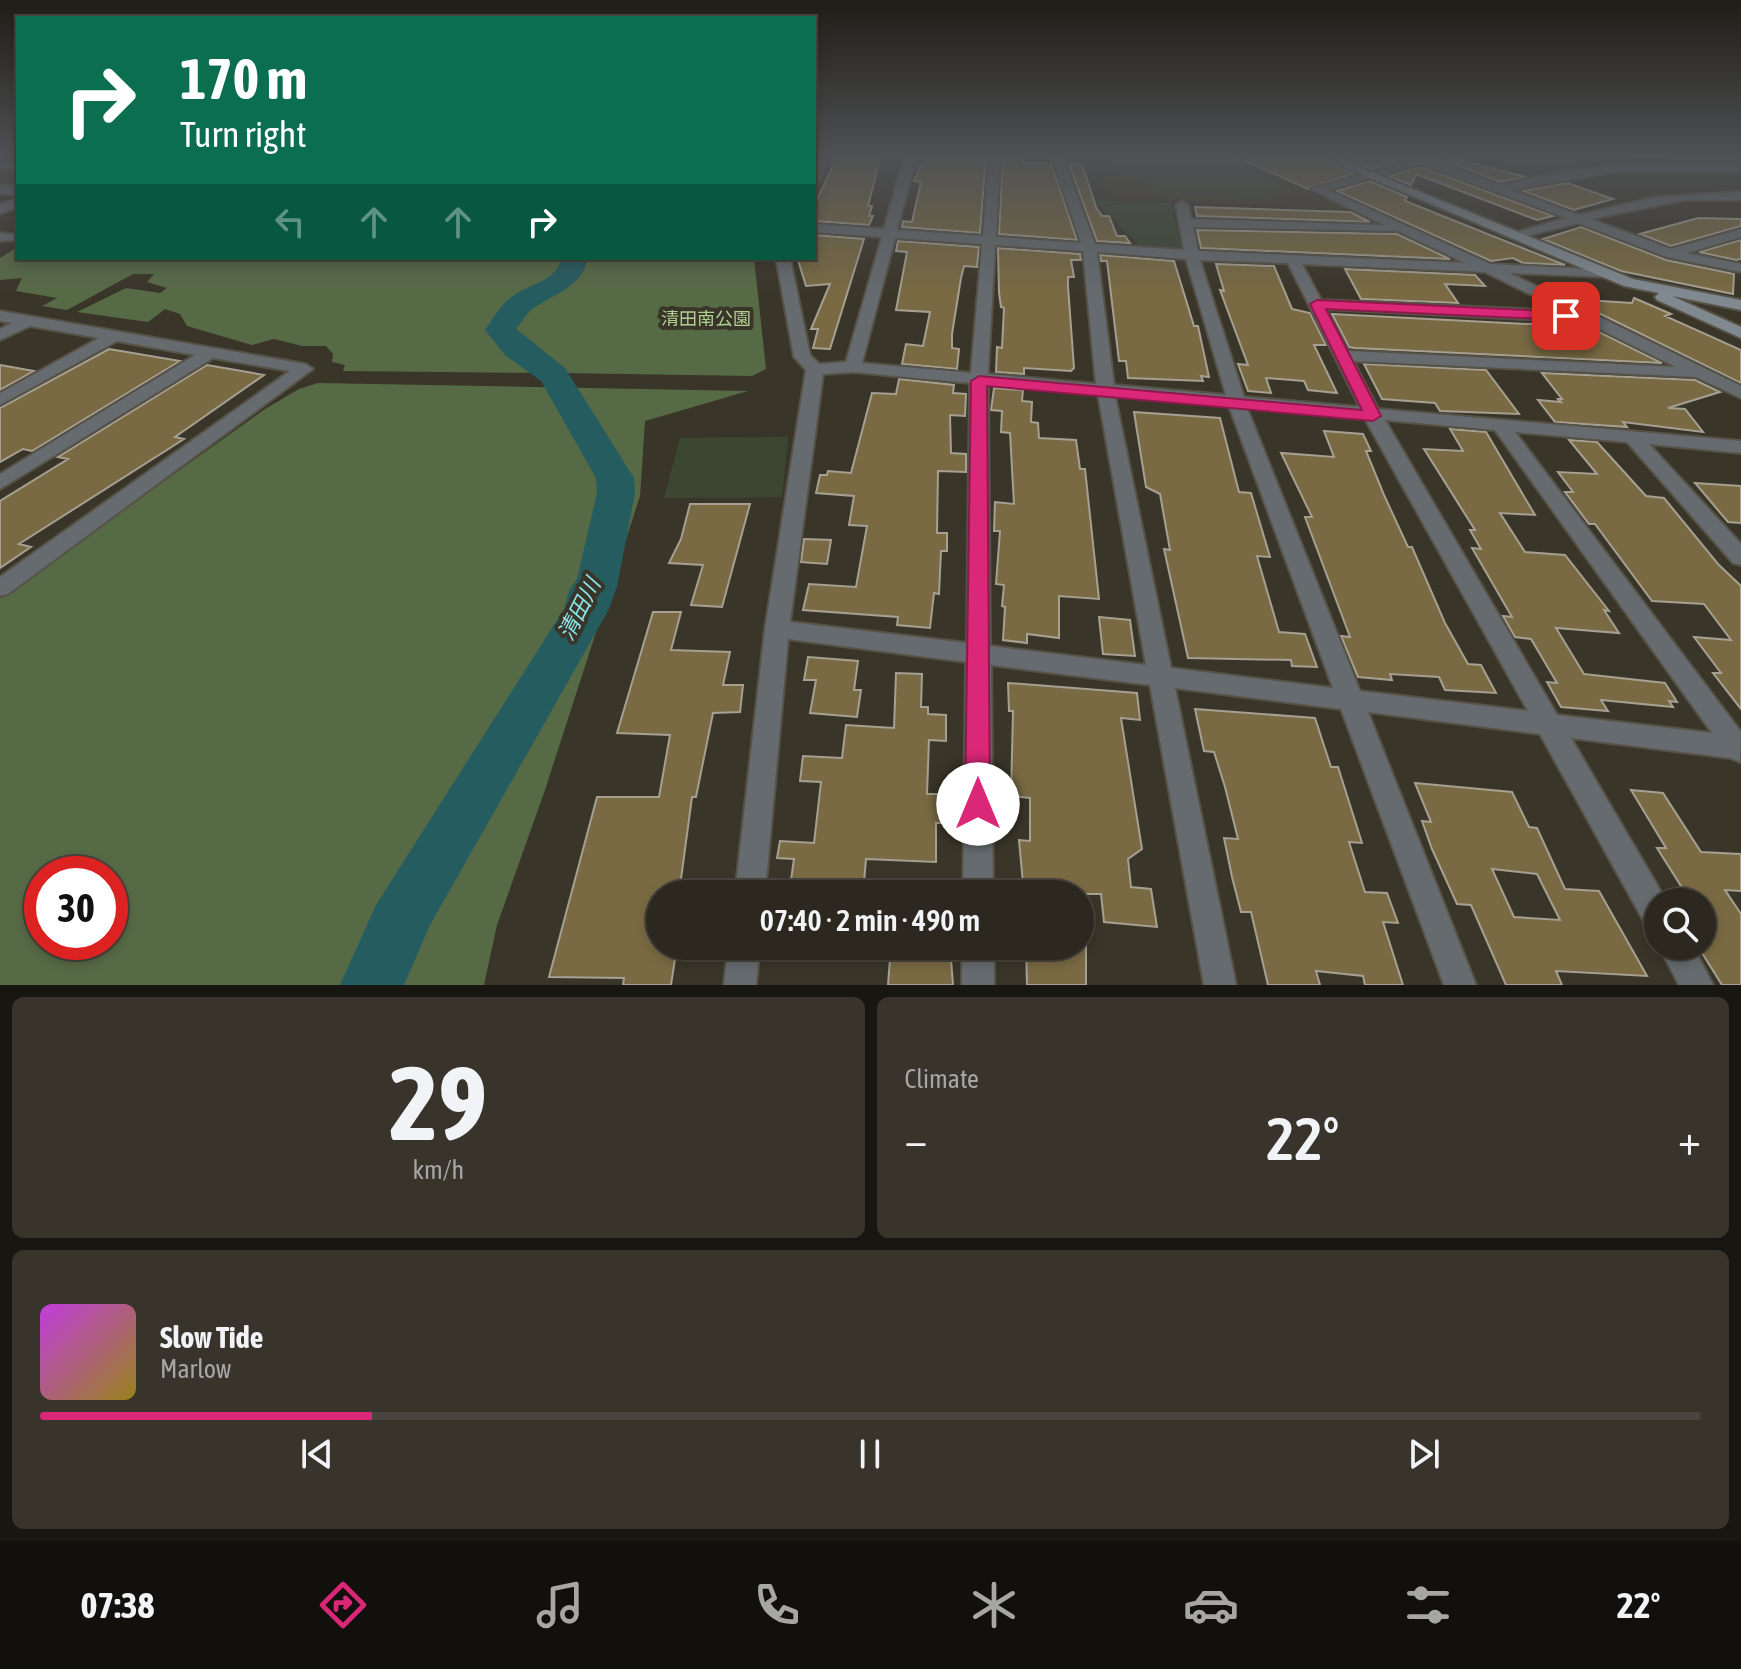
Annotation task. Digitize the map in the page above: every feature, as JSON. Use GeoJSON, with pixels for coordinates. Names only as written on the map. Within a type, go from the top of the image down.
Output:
{"type":"FeatureCollection","features":[{"type":"Feature","properties":{"kind":"street"},"geometry":{"type":"LineString","coordinates":[[853,367],[898,201]]}},
{"type":"Feature","properties":{"kind":"street"},"geometry":{"type":"LineString","coordinates":[[978,880],[979,381],[992,201]]}},
{"type":"Feature","properties":{"kind":"street"},"geometry":{"type":"LineString","coordinates":[[1073,201],[1090,249],[1106,392],[1220,985]]}},
{"type":"Feature","properties":{"kind":"street"},"geometry":{"type":"LineString","coordinates":[[1343,201],[1490,269],[1741,393]]}},
{"type":"Feature","properties":{"kind":"street"},"geometry":{"type":"LineString","coordinates":[[1434,201],[1741,333]]}},
{"type":"Feature","properties":{"kind":"street"},"geometry":{"type":"LineString","coordinates":[[1531,201],[1672,254],[1741,268]]}},
{"type":"Feature","properties":{"kind":"street"},"geometry":{"type":"LineString","coordinates":[[1519,236],[1652,201]]}},
{"type":"Feature","properties":{"kind":"street"},"geometry":{"type":"LineString","coordinates":[[1403,229],[1184,214],[1192,255],[1237,404],[1460,985]]}},
{"type":"Feature","properties":{"kind":"street"},"geometry":{"type":"LineString","coordinates":[[816,228],[1192,255],[1606,273]]}},
{"type":"Feature","properties":{"kind":"street"},"geometry":{"type":"LineString","coordinates":[[1672,254],[1741,233]]}},
{"type":"Feature","properties":{"kind":"street"},"geometry":{"type":"LineString","coordinates":[[783,260],[802,357],[815,369],[853,367],[979,381],[1741,447]]}},
{"type":"Feature","properties":{"kind":"street"},"geometry":{"type":"LineString","coordinates":[[1293,260],[1373,416],[1644,891]]}},
{"type":"Feature","properties":{"kind":"street"},"geometry":{"type":"LineString","coordinates":[[1629,283],[1741,305]]}},
{"type":"Feature","properties":{"kind":"street"},"geometry":{"type":"LineString","coordinates":[[1317,304],[1566,316],[1578,313]]}},
{"type":"Feature","properties":{"kind":"street"},"geometry":{"type":"LineString","coordinates":[[0,316],[305,369],[0,588]]}},
{"type":"Feature","properties":{"kind":"street"},"geometry":{"type":"LineString","coordinates":[[0,335],[28,321]]}},
{"type":"Feature","properties":{"kind":"street"},"geometry":{"type":"LineString","coordinates":[[0,400],[115,336]]}},
{"type":"Feature","properties":{"kind":"street"},"geometry":{"type":"LineString","coordinates":[[0,483],[211,352]]}},
{"type":"Feature","properties":{"kind":"street"},"geometry":{"type":"LineString","coordinates":[[1344,356],[1699,373]]}},
{"type":"Feature","properties":{"kind":"street"},"geometry":{"type":"LineString","coordinates":[[751,880],[777,629],[815,369]]}},
{"type":"Feature","properties":{"kind":"street"},"geometry":{"type":"LineString","coordinates":[[1501,426],[1739,749]]}},
{"type":"Feature","properties":{"kind":"street"},"geometry":{"type":"LineString","coordinates":[[1632,437],[1741,558]]}},
{"type":"Feature","properties":{"kind":"street"},"geometry":{"type":"LineString","coordinates":[[777,629],[1739,749]]}},
{"type":"Feature","properties":{"kind":"street"},"geometry":{"type":"LineString","coordinates":[[740,985],[743,960]]}},
{"type":"Feature","properties":{"kind":"street"},"geometry":{"type":"LineString","coordinates":[[978,960],[978,985]]}},
{"type":"Feature","properties":{"kind":"street"},"geometry":{"type":"LineString","coordinates":[[1683,960],[1697,985]]}},
{"type":"Feature","properties":{"kind":"shaded area"},"geometry":{"type":"Polygon","coordinates":[[[1171,201],[1333,201],[1353,210],[1171,201]]]}},
{"type":"Feature","properties":{"kind":"green space"},"geometry":{"type":"Polygon","coordinates":[[[1094,201],[1171,203],[1182,249],[1142,248],[1094,201]]]}},
{"type":"Feature","properties":{"kind":"green space","name":"清田南公園"},"geometry":{"type":"Polygon","coordinates":[[[16,248],[16,260],[754,260],[766,369],[752,376],[562,373],[553,366],[539,373],[343,371],[345,365],[332,362],[333,354],[326,346],[302,346],[274,339],[252,345],[187,326],[180,314],[165,309],[148,322],[77,312],[126,288],[160,293],[167,288],[147,282],[154,274],[133,274],[67,310],[42,306],[57,298],[16,291],[22,278],[0,280],[0,258],[16,248]]]}},
{"type":"Feature","properties":{"kind":"green space"},"geometry":{"type":"Polygon","coordinates":[[[318,383],[748,391],[645,421],[640,496],[545,790],[497,925],[484,985],[0,985],[0,598],[265,409],[299,389],[318,383]]]}},
{"type":"Feature","properties":{"kind":"green space"},"geometry":{"type":"Polygon","coordinates":[[[788,437],[782,497],[664,498],[680,438],[788,437]]]}},
{"type":"Feature","properties":{"kind":"building"},"geometry":{"type":"Polygon","coordinates":[[[869,201],[868,206],[872,206],[869,216],[873,216],[869,225],[816,221],[816,202],[869,201]]]}},
{"type":"Feature","properties":{"kind":"building"},"geometry":{"type":"Polygon","coordinates":[[[917,201],[982,201],[980,233],[902,227],[903,221],[912,222],[917,201]]]}},
{"type":"Feature","properties":{"kind":"building"},"geometry":{"type":"Polygon","coordinates":[[[1001,201],[1064,201],[1077,240],[999,234],[1001,201]]]}},
{"type":"Feature","properties":{"kind":"building"},"geometry":{"type":"Polygon","coordinates":[[[1082,201],[1094,201],[1102,216],[1109,216],[1117,236],[1125,236],[1130,243],[1097,241],[1082,201]]]}},
{"type":"Feature","properties":{"kind":"building"},"geometry":{"type":"Polygon","coordinates":[[[1359,201],[1405,201],[1565,265],[1523,263],[1513,258],[1491,261],[1359,201]]]}},
{"type":"Feature","properties":{"kind":"building"},"geometry":{"type":"Polygon","coordinates":[[[1487,201],[1513,201],[1553,216],[1537,220],[1487,201]]]}},
{"type":"Feature","properties":{"kind":"building"},"geometry":{"type":"Polygon","coordinates":[[[1550,201],[1606,201],[1574,210],[1550,201]]]}},
{"type":"Feature","properties":{"kind":"building"},"geometry":{"type":"Polygon","coordinates":[[[1195,207],[1350,212],[1370,222],[1197,216],[1195,207]]]}},
{"type":"Feature","properties":{"kind":"building"},"geometry":{"type":"Polygon","coordinates":[[[1698,218],[1741,219],[1741,226],[1671,246],[1640,234],[1698,218]]]}},
{"type":"Feature","properties":{"kind":"building"},"geometry":{"type":"Polygon","coordinates":[[[1581,227],[1666,260],[1734,274],[1733,294],[1621,271],[1543,239],[1581,227]]]}},
{"type":"Feature","properties":{"kind":"building"},"geometry":{"type":"Polygon","coordinates":[[[1197,230],[1397,234],[1450,259],[1201,248],[1197,230]]]}},
{"type":"Feature","properties":{"kind":"building"},"geometry":{"type":"Polygon","coordinates":[[[816,235],[864,239],[830,349],[813,348],[818,329],[811,329],[830,284],[806,286],[798,260],[816,260],[816,235]]]}},
{"type":"Feature","properties":{"kind":"building"},"geometry":{"type":"Polygon","coordinates":[[[1741,240],[1741,259],[1699,252],[1741,240]]]}},
{"type":"Feature","properties":{"kind":"building"},"geometry":{"type":"Polygon","coordinates":[[[898,241],[979,247],[977,267],[964,266],[961,278],[952,334],[952,348],[959,349],[957,369],[902,364],[906,344],[923,346],[930,312],[896,310],[907,252],[896,251],[898,241]]]}},
{"type":"Feature","properties":{"kind":"building"},"geometry":{"type":"Polygon","coordinates":[[[998,248],[1080,254],[1081,260],[1071,260],[1074,277],[1068,277],[1074,368],[1071,371],[1024,368],[1024,374],[996,372],[997,347],[1002,348],[1004,308],[1001,307],[999,293],[998,248]]]}},
{"type":"Feature","properties":{"kind":"building"},"geometry":{"type":"Polygon","coordinates":[[[1100,255],[1174,261],[1194,326],[1198,326],[1209,377],[1201,376],[1203,381],[1128,378],[1126,361],[1119,361],[1107,261],[1101,261],[1100,255]]]}},
{"type":"Feature","properties":{"kind":"building"},"geometry":{"type":"Polygon","coordinates":[[[1216,264],[1274,266],[1292,309],[1310,313],[1326,345],[1314,345],[1337,393],[1308,390],[1304,381],[1266,378],[1271,393],[1248,391],[1238,364],[1248,365],[1220,290],[1224,291],[1216,264]]]}},
{"type":"Feature","properties":{"kind":"building"},"geometry":{"type":"Polygon","coordinates":[[[1345,269],[1475,275],[1485,286],[1445,284],[1458,303],[1361,299],[1345,269]]]}},
{"type":"Feature","properties":{"kind":"building"},"geometry":{"type":"Polygon","coordinates":[[[1634,298],[1671,314],[1665,316],[1741,350],[1741,383],[1570,299],[1632,303],[1634,298]]]}},
{"type":"Feature","properties":{"kind":"building"},"geometry":{"type":"Polygon","coordinates":[[[1332,314],[1528,324],[1577,321],[1662,363],[1355,348],[1349,347],[1332,314]]]}},
{"type":"Feature","properties":{"kind":"building"},"geometry":{"type":"Polygon","coordinates":[[[109,349],[180,361],[32,451],[23,449],[0,462],[0,408],[109,349]]]}},
{"type":"Feature","properties":{"kind":"building"},"geometry":{"type":"Polygon","coordinates":[[[1364,364],[1486,370],[1519,414],[1440,411],[1435,403],[1382,399],[1364,364]]]}},
{"type":"Feature","properties":{"kind":"building"},"geometry":{"type":"Polygon","coordinates":[[[0,365],[34,371],[0,390],[0,365]]]}},
{"type":"Feature","properties":{"kind":"building"},"geometry":{"type":"Polygon","coordinates":[[[207,365],[264,375],[175,437],[184,439],[19,544],[31,547],[0,568],[0,501],[68,459],[58,457],[207,365]]]}},
{"type":"Feature","properties":{"kind":"building"},"geometry":{"type":"Polygon","coordinates":[[[1542,373],[1695,380],[1720,392],[1668,408],[1685,409],[1703,432],[1623,422],[1627,427],[1555,422],[1538,400],[1561,402],[1558,399],[1562,399],[1542,373]]]}},
{"type":"Feature","properties":{"kind":"building"},"geometry":{"type":"Polygon","coordinates":[[[899,379],[954,385],[953,393],[966,394],[965,416],[950,415],[951,453],[966,454],[966,472],[938,471],[937,533],[947,533],[947,551],[941,551],[939,594],[934,593],[930,628],[897,625],[898,617],[803,610],[809,584],[856,587],[867,526],[849,525],[854,496],[816,493],[820,475],[827,475],[828,471],[851,473],[872,393],[896,394],[899,379]]]}},
{"type":"Feature","properties":{"kind":"building"},"geometry":{"type":"Polygon","coordinates":[[[994,388],[1023,390],[1022,401],[1032,402],[1031,422],[1038,423],[1039,438],[1076,440],[1080,469],[1085,469],[1099,599],[1059,596],[1059,638],[1027,634],[1027,643],[1003,640],[1004,585],[996,584],[1000,531],[994,531],[995,502],[1014,504],[1010,433],[1001,432],[1002,411],[991,410],[994,388]]]}},
{"type":"Feature","properties":{"kind":"building"},"geometry":{"type":"Polygon","coordinates":[[[1134,412],[1220,418],[1239,492],[1251,493],[1270,557],[1257,556],[1279,632],[1305,634],[1317,667],[1292,666],[1291,660],[1188,658],[1164,549],[1170,550],[1160,494],[1146,487],[1134,412]]]}},
{"type":"Feature","properties":{"kind":"building"},"geometry":{"type":"Polygon","coordinates":[[[1450,429],[1486,432],[1535,515],[1500,513],[1525,552],[1565,555],[1609,611],[1604,610],[1619,633],[1556,628],[1584,674],[1665,683],[1677,702],[1669,701],[1673,707],[1601,700],[1608,711],[1561,707],[1547,682],[1557,683],[1531,639],[1515,637],[1503,616],[1512,617],[1472,548],[1481,549],[1470,530],[1475,530],[1424,449],[1463,451],[1450,429]]]}},
{"type":"Feature","properties":{"kind":"building"},"geometry":{"type":"Polygon","coordinates":[[[1324,431],[1363,434],[1371,451],[1366,451],[1384,495],[1408,547],[1412,547],[1445,623],[1468,664],[1481,665],[1496,693],[1445,690],[1439,677],[1390,674],[1392,680],[1358,677],[1341,636],[1350,637],[1305,517],[1312,517],[1281,453],[1334,457],[1324,431]]]}},
{"type":"Feature","properties":{"kind":"building"},"geometry":{"type":"Polygon","coordinates":[[[1569,440],[1597,442],[1646,496],[1664,498],[1718,564],[1741,586],[1741,709],[1713,673],[1721,673],[1694,637],[1731,640],[1704,604],[1652,601],[1595,524],[1589,524],[1565,492],[1573,492],[1558,472],[1597,474],[1569,440]]]}},
{"type":"Feature","properties":{"kind":"building"},"geometry":{"type":"Polygon","coordinates":[[[1695,483],[1741,486],[1741,523],[1728,522],[1695,483]]]}},
{"type":"Feature","properties":{"kind":"building"},"geometry":{"type":"Polygon","coordinates":[[[690,504],[750,504],[722,607],[691,605],[703,565],[669,563],[681,539],[690,504]]]}},
{"type":"Feature","properties":{"kind":"building"},"geometry":{"type":"Polygon","coordinates":[[[804,539],[831,540],[827,564],[801,562],[804,539]]]}},
{"type":"Feature","properties":{"kind":"building"},"geometry":{"type":"Polygon","coordinates":[[[653,612],[681,612],[671,650],[730,652],[723,685],[743,685],[740,712],[713,713],[696,797],[692,797],[681,880],[646,880],[646,960],[675,960],[671,985],[623,985],[624,978],[549,977],[597,797],[659,797],[670,735],[617,733],[653,612]]]}},
{"type":"Feature","properties":{"kind":"building"},"geometry":{"type":"Polygon","coordinates":[[[1099,617],[1130,620],[1135,656],[1103,654],[1099,617]]]}},
{"type":"Feature","properties":{"kind":"building"},"geometry":{"type":"Polygon","coordinates":[[[808,657],[858,661],[854,690],[861,690],[857,717],[810,713],[816,680],[804,680],[808,657]]]}},
{"type":"Feature","properties":{"kind":"building"},"geometry":{"type":"Polygon","coordinates":[[[896,673],[922,674],[921,707],[928,707],[928,714],[946,715],[946,741],[929,740],[927,794],[943,794],[943,823],[936,823],[936,862],[866,859],[864,880],[791,880],[794,859],[777,858],[780,841],[814,843],[821,782],[800,781],[803,756],[842,758],[846,725],[894,728],[896,673]]]}},
{"type":"Feature","properties":{"kind":"building"},"geometry":{"type":"Polygon","coordinates":[[[1008,683],[1137,693],[1140,720],[1121,718],[1142,849],[1128,859],[1131,887],[1151,889],[1157,927],[1104,922],[1101,894],[1094,894],[1094,880],[1023,880],[1019,840],[1030,841],[1030,798],[1011,796],[1013,711],[1009,711],[1008,683]]]}},
{"type":"Feature","properties":{"kind":"building"},"geometry":{"type":"Polygon","coordinates":[[[1195,709],[1315,718],[1331,767],[1338,767],[1362,843],[1349,842],[1365,892],[1387,893],[1398,923],[1383,922],[1403,985],[1365,985],[1363,976],[1316,971],[1320,985],[1268,985],[1251,912],[1241,912],[1232,877],[1224,838],[1238,839],[1225,787],[1214,752],[1204,751],[1195,709]]]}},
{"type":"Feature","properties":{"kind":"building"},"geometry":{"type":"Polygon","coordinates":[[[1415,783],[1512,792],[1529,827],[1537,828],[1565,889],[1599,891],[1647,976],[1556,971],[1562,985],[1506,985],[1471,905],[1457,904],[1422,821],[1431,822],[1415,783]],[[1492,869],[1514,917],[1560,920],[1537,874],[1492,869]]]}},
{"type":"Feature","properties":{"kind":"building"},"geometry":{"type":"Polygon","coordinates":[[[1631,790],[1663,793],[1701,852],[1741,854],[1741,891],[1725,890],[1741,914],[1741,985],[1722,985],[1706,960],[1716,960],[1716,888],[1682,888],[1657,848],[1666,848],[1631,790]]]}},
{"type":"Feature","properties":{"kind":"building"},"geometry":{"type":"Polygon","coordinates":[[[890,960],[951,960],[953,985],[888,985],[890,960]]]}},
{"type":"Feature","properties":{"kind":"building"},"geometry":{"type":"Polygon","coordinates":[[[1026,960],[1086,960],[1086,985],[1027,985],[1026,960]]]}},
{"type":"Feature","properties":{"kind":"waterway","name":"清田川"},"geometry":{"type":"LineString","coordinates":[[371,985],[401,927],[397,926],[586,611],[590,591],[596,587],[616,493],[615,478],[554,375],[516,348],[500,330],[520,304],[551,288],[573,267],[574,260]]}},
{"type":"Feature","properties":{"kind":"route"},"geometry":{"type":"LineString","coordinates":[[978,804],[979,381],[1373,416],[1317,304],[1566,316]]}}]}
